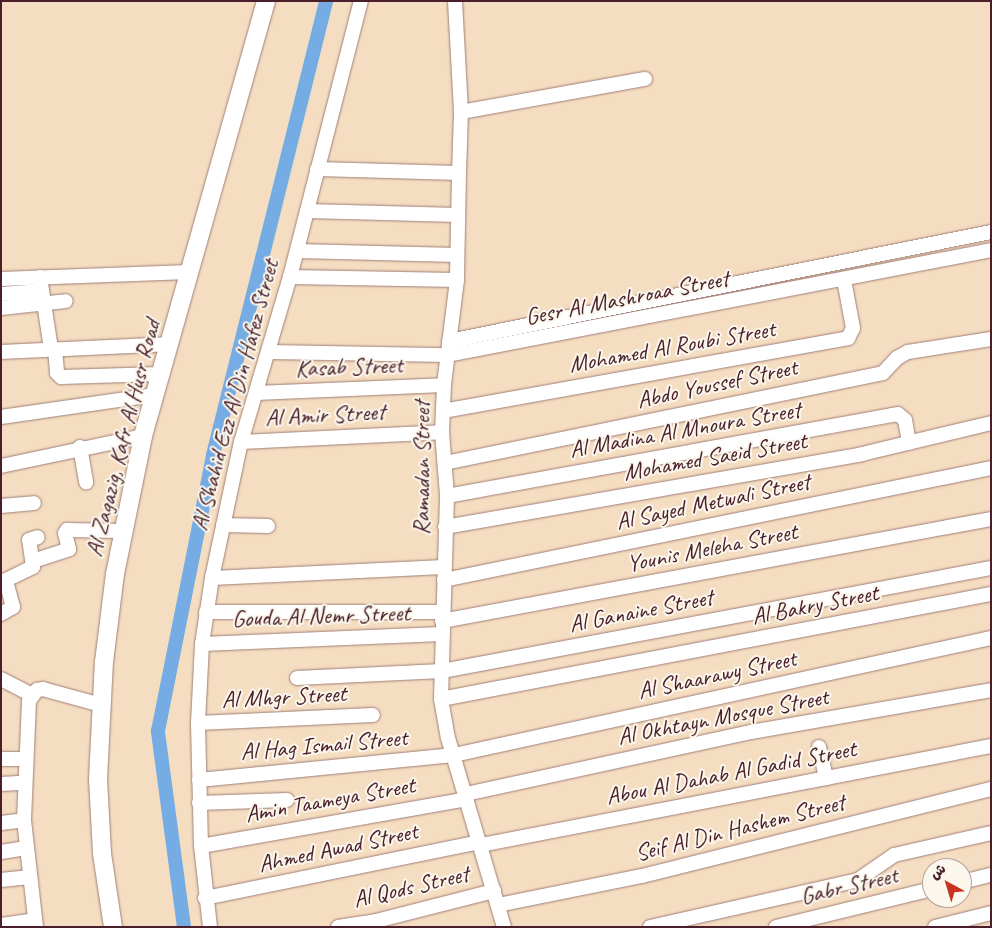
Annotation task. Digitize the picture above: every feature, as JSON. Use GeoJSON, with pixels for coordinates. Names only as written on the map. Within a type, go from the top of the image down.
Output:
{"type":"FeatureCollection","features":[{"type":"Feature","properties":{"kind":"main road","name":"Al Zagazig, Kafr Al Husr Road"},"geometry":{"type":"LineString","coordinates":[[113,927],[99,816],[101,706],[108,618],[122,531],[154,395],[266,1]]}},
{"type":"Feature","properties":{"kind":"street","name":"Al Shahid Ezz Al Din Hafez Street"},"geometry":{"type":"LineString","coordinates":[[210,927],[205,898],[198,780],[198,723],[202,644],[206,612],[241,442],[290,277],[361,1]]}},
{"type":"Feature","properties":{"kind":"street","name":"Ramadan Street"},"geometry":{"type":"LineString","coordinates":[[455,1],[461,112],[460,173],[457,280],[444,385],[442,432],[447,496],[441,699],[454,755],[504,927]]}},
{"type":"Feature","properties":{"kind":"street"},"geometry":{"type":"LineString","coordinates":[[461,112],[645,79]]}},
{"type":"Feature","properties":{"kind":"street"},"geometry":{"type":"LineString","coordinates":[[318,169],[460,173]]}},
{"type":"Feature","properties":{"kind":"street"},"geometry":{"type":"LineString","coordinates":[[307,211],[458,215]]}},
{"type":"Feature","properties":{"kind":"street","name":"Gesr Al Mashroaa Street"},"geometry":{"type":"LineString","coordinates":[[449,340],[991,232]]}},
{"type":"Feature","properties":{"kind":"street","name":"Gesr Al Mashroaa Street"},"geometry":{"type":"LineString","coordinates":[[269,352],[448,355],[844,280],[991,250]]}},
{"type":"Feature","properties":{"kind":"street"},"geometry":{"type":"LineString","coordinates":[[297,251],[458,255]]}},
{"type":"Feature","properties":{"kind":"street"},"geometry":{"type":"LineString","coordinates":[[1,294],[190,272]]}},
{"type":"Feature","properties":{"kind":"street"},"geometry":{"type":"LineString","coordinates":[[290,277],[457,280]]}},
{"type":"Feature","properties":{"kind":"street"},"geometry":{"type":"LineString","coordinates":[[1,279],[42,290],[66,301]]}},
{"type":"Feature","properties":{"kind":"street","name":"Mohamed Al Roubi Street"},"geometry":{"type":"LineString","coordinates":[[443,411],[848,338],[853,328],[844,280]]}},
{"type":"Feature","properties":{"kind":"street"},"geometry":{"type":"LineString","coordinates":[[1,308],[42,290]]}},
{"type":"Feature","properties":{"kind":"street"},"geometry":{"type":"LineString","coordinates":[[42,290],[56,373],[60,377],[160,374]]}},
{"type":"Feature","properties":{"kind":"street","name":"Abdo Youssef Street"},"geometry":{"type":"LineString","coordinates":[[444,463],[883,373],[897,358],[908,352],[991,340]]}},
{"type":"Feature","properties":{"kind":"street"},"geometry":{"type":"LineString","coordinates":[[1,352],[168,344]]}},
{"type":"Feature","properties":{"kind":"street","name":"Kasab Street"},"geometry":{"type":"LineString","coordinates":[[256,393],[444,385]]}},
{"type":"Feature","properties":{"kind":"street"},"geometry":{"type":"LineString","coordinates":[[1,417],[154,395]]}},
{"type":"Feature","properties":{"kind":"street","name":"Al Madina Al Mnoura Street"},"geometry":{"type":"LineString","coordinates":[[447,496],[892,415],[905,420],[909,443]]}},
{"type":"Feature","properties":{"kind":"street","name":"Mohamed Saeid Street"},"geometry":{"type":"LineString","coordinates":[[446,527],[909,443],[991,423]]}},
{"type":"Feature","properties":{"kind":"street","name":"Al Amir Street"},"geometry":{"type":"LineString","coordinates":[[241,442],[442,432]]}},
{"type":"Feature","properties":{"kind":"street"},"geometry":{"type":"LineString","coordinates":[[1,466],[143,436]]}},
{"type":"Feature","properties":{"kind":"street"},"geometry":{"type":"LineString","coordinates":[[80,448],[86,482]]}},
{"type":"Feature","properties":{"kind":"street","name":"Al Sayed Metwali Street"},"geometry":{"type":"LineString","coordinates":[[212,578],[444,574],[991,468]]}},
{"type":"Feature","properties":{"kind":"street"},"geometry":{"type":"LineString","coordinates":[[1,506],[34,503]]}},
{"type":"Feature","properties":{"kind":"street","name":"Younis Meleha Street"},"geometry":{"type":"LineString","coordinates":[[442,622],[991,519]]}},
{"type":"Feature","properties":{"kind":"street"},"geometry":{"type":"LineString","coordinates":[[223,525],[268,526]]}},
{"type":"Feature","properties":{"kind":"street"},"geometry":{"type":"LineString","coordinates":[[33,561],[69,550],[65,533],[67,530],[122,531]]}},
{"type":"Feature","properties":{"kind":"street"},"geometry":{"type":"LineString","coordinates":[[6,613],[13,604],[6,580],[32,568],[33,561],[29,540],[38,537]]}},
{"type":"Feature","properties":{"kind":"street","name":"Al Ganaine Street"},"geometry":{"type":"LineString","coordinates":[[298,678],[442,671],[991,568]]}},
{"type":"Feature","properties":{"kind":"street","name":"Al Bakry Street"},"geometry":{"type":"LineString","coordinates":[[441,699],[991,594]]}},
{"type":"Feature","properties":{"kind":"street"},"geometry":{"type":"LineString","coordinates":[[206,612],[442,622]]}},
{"type":"Feature","properties":{"kind":"street","name":"Gouda Al Nemr Street"},"geometry":{"type":"LineString","coordinates":[[202,644],[442,622]]}},
{"type":"Feature","properties":{"kind":"street","name":"Al Shaarawy Street"},"geometry":{"type":"LineString","coordinates":[[454,755],[991,638]]}},
{"type":"Feature","properties":{"kind":"street"},"geometry":{"type":"LineString","coordinates":[[1,679],[32,695]]}},
{"type":"Feature","properties":{"kind":"street"},"geometry":{"type":"LineString","coordinates":[[32,695],[43,688],[101,706]]}},
{"type":"Feature","properties":{"kind":"street","name":"Al Okhtayn Mosque Street"},"geometry":{"type":"LineString","coordinates":[[466,797],[751,732],[991,690]]}},
{"type":"Feature","properties":{"kind":"street"},"geometry":{"type":"LineString","coordinates":[[1,925],[35,923],[25,848],[23,783],[32,695]]}},
{"type":"Feature","properties":{"kind":"street","name":"Al Mhgr Street"},"geometry":{"type":"LineString","coordinates":[[198,723],[373,715]]}},
{"type":"Feature","properties":{"kind":"street","name":"Abou Al Dahab Al Gadid Street"},"geometry":{"type":"LineString","coordinates":[[480,843],[991,746]]}},
{"type":"Feature","properties":{"kind":"street"},"geometry":{"type":"LineString","coordinates":[[819,747],[826,778]]}},
{"type":"Feature","properties":{"kind":"street","name":"Al Hag Ismail Street"},"geometry":{"type":"LineString","coordinates":[[198,780],[454,755]]}},
{"type":"Feature","properties":{"kind":"street"},"geometry":{"type":"LineString","coordinates":[[1,759],[24,759]]}},
{"type":"Feature","properties":{"kind":"street"},"geometry":{"type":"LineString","coordinates":[[1,784],[23,783]]}},
{"type":"Feature","properties":{"kind":"street","name":"Seif Al Din Hashem Street"},"geometry":{"type":"LineString","coordinates":[[498,905],[642,876],[991,789]]}},
{"type":"Feature","properties":{"kind":"street","name":"Amin Taameya Street"},"geometry":{"type":"LineString","coordinates":[[201,846],[466,797]]}},
{"type":"Feature","properties":{"kind":"street"},"geometry":{"type":"LineString","coordinates":[[199,803],[287,800]]}},
{"type":"Feature","properties":{"kind":"street"},"geometry":{"type":"LineString","coordinates":[[1,823],[24,820]]}},
{"type":"Feature","properties":{"kind":"street"},"geometry":{"type":"LineString","coordinates":[[650,927],[858,880],[894,855],[991,832]]}},
{"type":"Feature","properties":{"kind":"street","name":"Ahmed Awad Street"},"geometry":{"type":"LineString","coordinates":[[205,898],[480,843]]}},
{"type":"Feature","properties":{"kind":"street"},"geometry":{"type":"LineString","coordinates":[[1,852],[25,848]]}},
{"type":"Feature","properties":{"kind":"street"},"geometry":{"type":"LineString","coordinates":[[972,880],[991,875]]}},
{"type":"Feature","properties":{"kind":"street"},"geometry":{"type":"LineString","coordinates":[[1,880],[28,877]]}},
{"type":"Feature","properties":{"kind":"street","name":"Al Qods Street"},"geometry":{"type":"LineString","coordinates":[[338,927],[376,921],[494,891]]}},
{"type":"Feature","properties":{"kind":"street","name":"Gabr Street"},"geometry":{"type":"LineString","coordinates":[[776,927],[922,891]]}},
{"type":"Feature","properties":{"kind":"street"},"geometry":{"type":"LineString","coordinates":[[935,927],[991,913]]}},
{"type":"Feature","properties":{"kind":"waterway"},"geometry":{"type":"LineString","coordinates":[[184,927],[158,731],[213,455],[326,1]]}}]}
